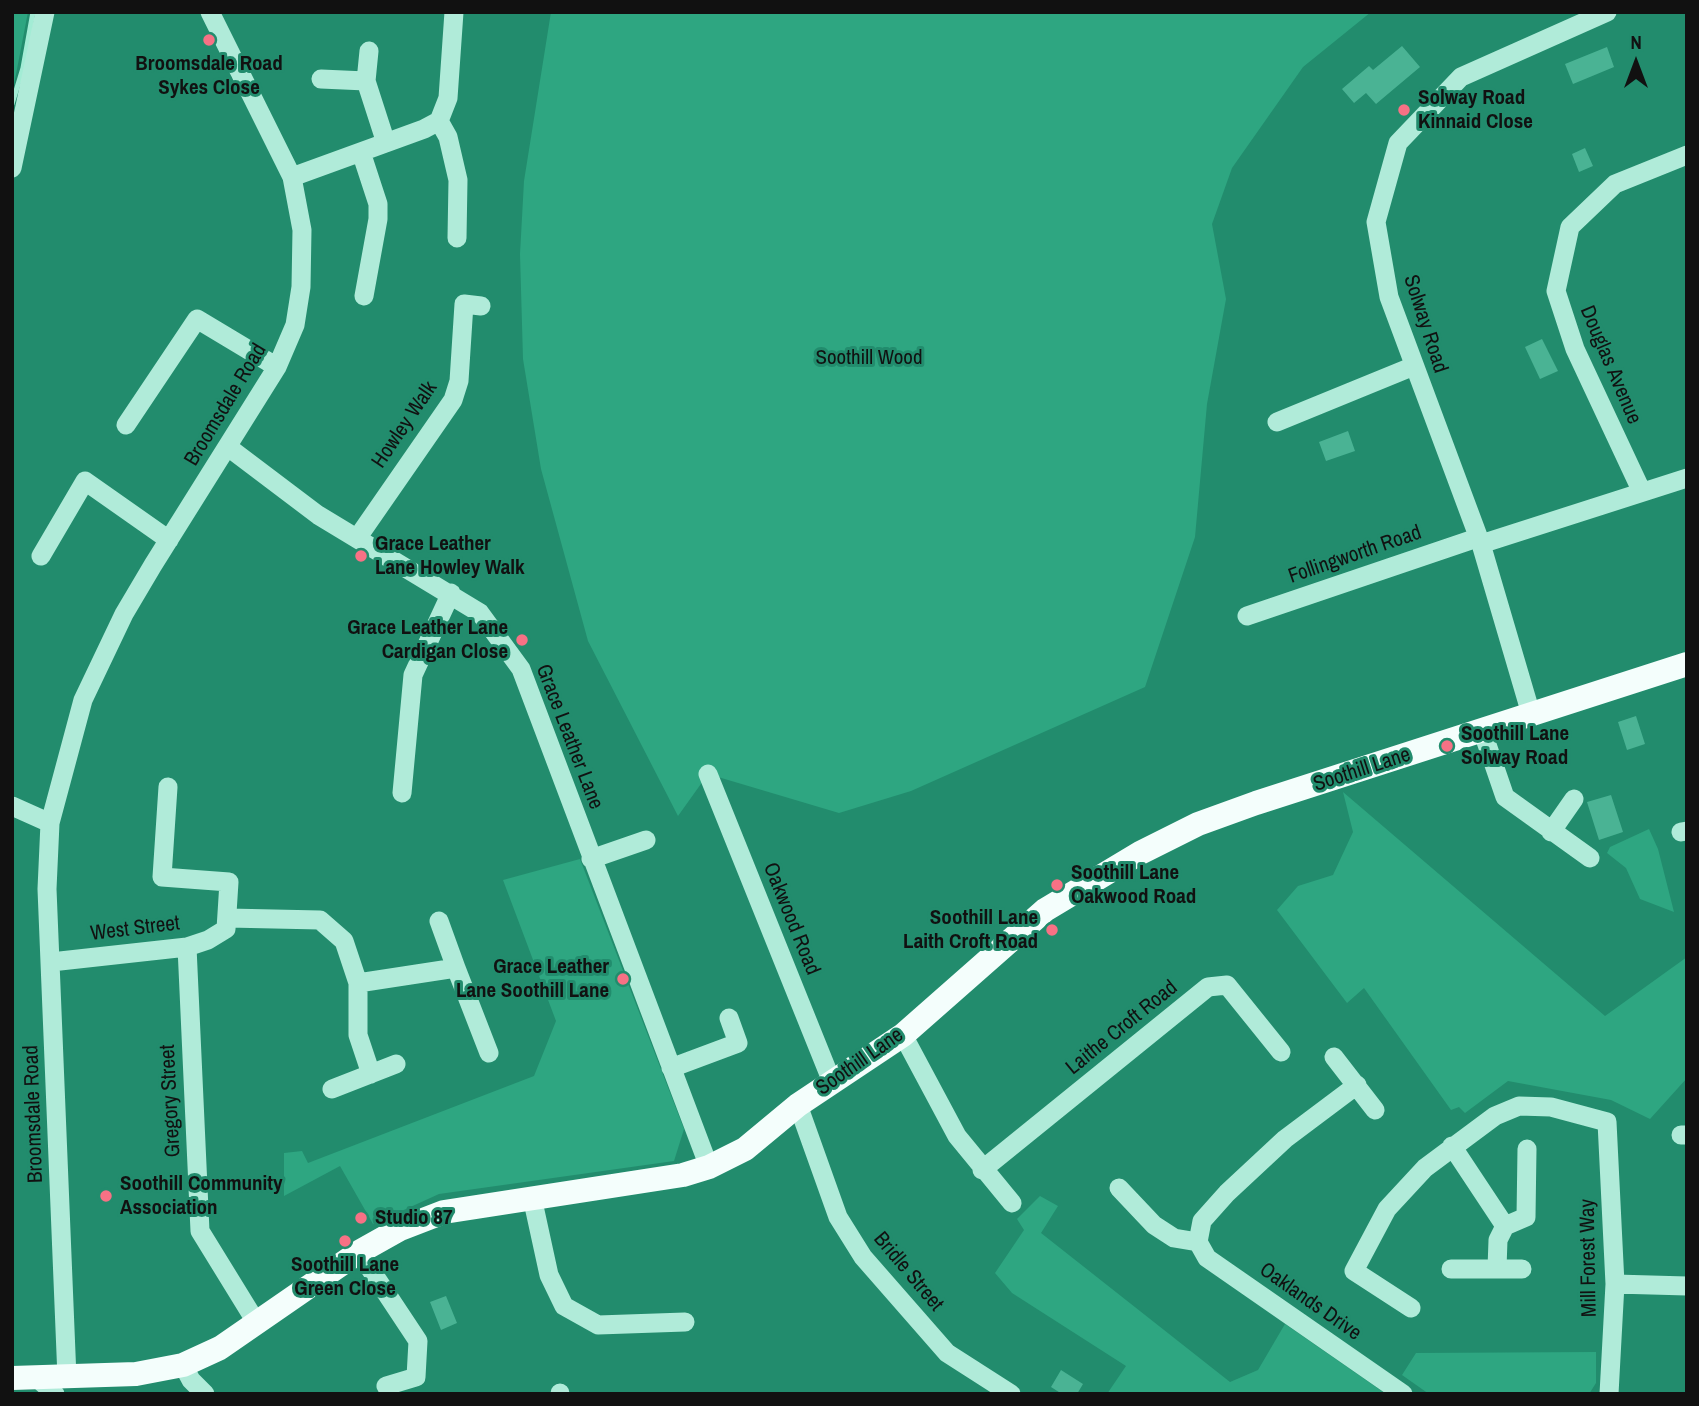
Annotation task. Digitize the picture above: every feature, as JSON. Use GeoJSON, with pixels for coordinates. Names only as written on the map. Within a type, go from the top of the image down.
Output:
{"type":"FeatureCollection","features":[{"type":"Feature","properties":{"kind":"main road","name":"Soothill Lane"},"geometry":{"type":"LineString","coordinates":[[12,1378],[53,1383],[136,1374],[183,1365],[220,1348],[359,1252],[400,1229],[444,1212],[683,1175],[709,1167],[745,1149],[798,1105],[903,1035],[1045,910],[1140,853],[1198,824],[1255,803],[1687,664]]}},
{"type":"Feature","properties":{"kind":"street"},"geometry":{"type":"LineString","coordinates":[[12,168],[46,12]]}},
{"type":"Feature","properties":{"kind":"street","name":"Broomsdale Road"},"geometry":{"type":"LineString","coordinates":[[53,1383],[51,962],[47,890],[50,823],[83,700],[124,614],[277,367],[295,325],[301,288],[302,230],[292,177],[210,12]]}},
{"type":"Feature","properties":{"kind":"street"},"geometry":{"type":"LineString","coordinates":[[292,177],[439,121],[448,97],[454,12]]}},
{"type":"Feature","properties":{"kind":"street","name":"Solway Road"},"geometry":{"type":"LineString","coordinates":[[1531,714],[1479,541],[1389,297],[1376,222],[1398,143],[1461,77],[1606,12]]}},
{"type":"Feature","properties":{"kind":"street"},"geometry":{"type":"LineString","coordinates":[[369,51],[366,81],[386,143]]}},
{"type":"Feature","properties":{"kind":"street"},"geometry":{"type":"LineString","coordinates":[[321,79],[366,81]]}},
{"type":"Feature","properties":{"kind":"street"},"geometry":{"type":"LineString","coordinates":[[439,121],[448,137],[458,180],[457,238]]}},
{"type":"Feature","properties":{"kind":"street"},"geometry":{"type":"LineString","coordinates":[[361,152],[378,204],[378,219],[364,296]]}},
{"type":"Feature","properties":{"kind":"street","name":"Douglas Avenue"},"geometry":{"type":"LineString","coordinates":[[1641,490],[1575,349],[1556,291],[1570,227],[1615,184],[1687,155]]}},
{"type":"Feature","properties":{"kind":"street","name":"Howley Walk"},"geometry":{"type":"LineString","coordinates":[[358,537],[453,400],[459,381],[464,304],[481,306]]}},
{"type":"Feature","properties":{"kind":"street"},"geometry":{"type":"LineString","coordinates":[[126,425],[197,319],[277,367]]}},
{"type":"Feature","properties":{"kind":"street"},"geometry":{"type":"LineString","coordinates":[[1277,422],[1414,366]]}},
{"type":"Feature","properties":{"kind":"street","name":"Grace Leather Lane"},"geometry":{"type":"LineString","coordinates":[[228,447],[318,515],[452,593],[480,613],[521,669],[709,1167]]}},
{"type":"Feature","properties":{"kind":"street","name":"Follingworth Road"},"geometry":{"type":"LineString","coordinates":[[1247,616],[1641,490],[1687,478]]}},
{"type":"Feature","properties":{"kind":"street"},"geometry":{"type":"LineString","coordinates":[[41,556],[85,481],[169,540]]}},
{"type":"Feature","properties":{"kind":"street"},"geometry":{"type":"LineString","coordinates":[[402,793],[413,675],[452,593]]}},
{"type":"Feature","properties":{"kind":"street"},"geometry":{"type":"LineString","coordinates":[[1482,730],[1506,797],[1590,858]]}},
{"type":"Feature","properties":{"kind":"street","name":"Oakwood Road"},"geometry":{"type":"LineString","coordinates":[[708,774],[832,1082]]}},
{"type":"Feature","properties":{"kind":"street"},"geometry":{"type":"LineString","coordinates":[[167,787],[162,877],[229,882],[228,918],[320,920],[344,941],[358,983],[358,1035],[371,1074]]}},
{"type":"Feature","properties":{"kind":"street"},"geometry":{"type":"LineString","coordinates":[[1551,832],[1574,799]]}},
{"type":"Feature","properties":{"kind":"street"},"geometry":{"type":"LineString","coordinates":[[12,806],[50,823]]}},
{"type":"Feature","properties":{"kind":"street"},"geometry":{"type":"LineString","coordinates":[[591,859],[646,839]]}},
{"type":"Feature","properties":{"kind":"street","name":"West Street"},"geometry":{"type":"LineString","coordinates":[[51,962],[187,947],[208,940],[226,929],[228,918]]}},
{"type":"Feature","properties":{"kind":"street"},"geometry":{"type":"LineString","coordinates":[[439,920],[489,1054]]}},
{"type":"Feature","properties":{"kind":"street","name":"Gregory Street"},"geometry":{"type":"LineString","coordinates":[[187,947],[200,1231],[256,1322]]}},
{"type":"Feature","properties":{"kind":"street"},"geometry":{"type":"LineString","coordinates":[[358,983],[456,968]]}},
{"type":"Feature","properties":{"kind":"street","name":"Laithe Croft Road"},"geometry":{"type":"LineString","coordinates":[[982,1170],[1208,987],[1227,985],[1281,1052]]}},
{"type":"Feature","properties":{"kind":"street"},"geometry":{"type":"LineString","coordinates":[[671,1068],[738,1043],[729,1018]]}},
{"type":"Feature","properties":{"kind":"street"},"geometry":{"type":"LineString","coordinates":[[903,1035],[957,1136],[982,1170],[1012,1202]]}},
{"type":"Feature","properties":{"kind":"street"},"geometry":{"type":"LineString","coordinates":[[1334,1057],[1375,1110]]}},
{"type":"Feature","properties":{"kind":"street"},"geometry":{"type":"LineString","coordinates":[[332,1089],[396,1064]]}},
{"type":"Feature","properties":{"kind":"street"},"geometry":{"type":"LineString","coordinates":[[1119,1188],[1154,1224],[1174,1237],[1198,1242],[1202,1222],[1227,1193],[1285,1139],[1357,1085]]}},
{"type":"Feature","properties":{"kind":"street","name":"Bridle Street"},"geometry":{"type":"LineString","coordinates":[[798,1105],[838,1217],[863,1257],[947,1353],[1011,1394]]}},
{"type":"Feature","properties":{"kind":"street","name":"Mill Forest Way"},"geometry":{"type":"LineString","coordinates":[[1452,1146],[1495,1116],[1519,1106],[1551,1107],[1607,1122],[1615,1284],[1609,1394]]}},
{"type":"Feature","properties":{"kind":"street"},"geometry":{"type":"LineString","coordinates":[[1411,1307],[1354,1271],[1387,1209],[1425,1167],[1452,1146],[1505,1226]]}},
{"type":"Feature","properties":{"kind":"street"},"geometry":{"type":"LineString","coordinates":[[1497,1268],[1499,1240],[1505,1226],[1526,1217],[1527,1149]]}},
{"type":"Feature","properties":{"kind":"street"},"geometry":{"type":"LineString","coordinates":[[532,1197],[549,1275],[564,1306],[598,1325],[685,1322]]}},
{"type":"Feature","properties":{"kind":"street","name":"Oaklands Drive"},"geometry":{"type":"LineString","coordinates":[[1198,1242],[1207,1258],[1403,1394]]}},
{"type":"Feature","properties":{"kind":"street"},"geometry":{"type":"LineString","coordinates":[[359,1252],[418,1341],[416,1377],[386,1386]]}},
{"type":"Feature","properties":{"kind":"street"},"geometry":{"type":"LineString","coordinates":[[1451,1269],[1522,1269]]}},
{"type":"Feature","properties":{"kind":"street"},"geometry":{"type":"LineString","coordinates":[[1615,1284],[1687,1286]]}},
{"type":"Feature","properties":{"kind":"street"},"geometry":{"type":"LineString","coordinates":[[183,1365],[191,1380],[205,1394]]}},
{"type":"Feature","properties":{"kind":"green space"},"geometry":{"type":"Polygon","coordinates":[[[12,12],[28,12],[12,95],[12,12]]]}},
{"type":"Feature","properties":{"kind":"green space","name":"Soothill Wood"},"geometry":{"type":"Polygon","coordinates":[[[551,12],[1371,12],[1303,67],[1232,168],[1212,224],[1226,299],[1207,404],[1195,537],[1145,687],[911,791],[839,813],[708,774],[678,816],[588,641],[541,469],[523,359],[520,254],[524,181],[551,12]]]}},
{"type":"Feature","properties":{"kind":"green space"},"geometry":{"type":"Polygon","coordinates":[[[1343,792],[1605,1016],[1687,957],[1687,1078],[1650,1119],[1611,1100],[1508,1081],[1465,1113],[1459,1107],[1451,1110],[1364,988],[1347,1003],[1277,910],[1298,886],[1333,875],[1353,832],[1343,792]]]}},
{"type":"Feature","properties":{"kind":"green space"},"geometry":{"type":"Polygon","coordinates":[[[1649,829],[1658,849],[1674,912],[1640,899],[1626,868],[1607,853],[1610,847],[1649,829]]]}},
{"type":"Feature","properties":{"kind":"green space"},"geometry":{"type":"Polygon","coordinates":[[[580,859],[684,1129],[674,1161],[439,1194],[373,1224],[340,1166],[284,1196],[284,1153],[302,1151],[308,1163],[534,1076],[556,1021],[503,880],[580,859]]]}},
{"type":"Feature","properties":{"kind":"green space"},"geometry":{"type":"Polygon","coordinates":[[[1040,1196],[1058,1206],[1041,1233],[1230,1382],[1258,1370],[1285,1324],[1386,1394],[1107,1394],[1126,1366],[1012,1293],[995,1273],[1024,1230],[1017,1219],[1040,1196]]]}},
{"type":"Feature","properties":{"kind":"green space"},"geometry":{"type":"Polygon","coordinates":[[[1596,1352],[1596,1383],[1589,1394],[1429,1394],[1402,1375],[1416,1353],[1596,1352]]]}},
{"type":"Feature","properties":{"kind":"building"},"geometry":{"type":"Polygon","coordinates":[[[1402,46],[1420,67],[1376,104],[1366,93],[1354,103],[1342,89],[1369,66],[1373,70],[1402,46]]]}},
{"type":"Feature","properties":{"kind":"building"},"geometry":{"type":"Polygon","coordinates":[[[1607,47],[1614,67],[1573,84],[1565,64],[1607,47]]]}},
{"type":"Feature","properties":{"kind":"building"},"geometry":{"type":"Polygon","coordinates":[[[1585,148],[1593,166],[1579,172],[1572,154],[1585,148]]]}},
{"type":"Feature","properties":{"kind":"building"},"geometry":{"type":"Polygon","coordinates":[[[1542,339],[1558,371],[1540,379],[1525,347],[1542,339]]]}},
{"type":"Feature","properties":{"kind":"building"},"geometry":{"type":"Polygon","coordinates":[[[1348,431],[1355,451],[1326,461],[1319,442],[1348,431]]]}},
{"type":"Feature","properties":{"kind":"building"},"geometry":{"type":"Polygon","coordinates":[[[1636,716],[1645,744],[1627,750],[1618,722],[1636,716]]]}},
{"type":"Feature","properties":{"kind":"building"},"geometry":{"type":"Polygon","coordinates":[[[1611,795],[1623,832],[1599,840],[1587,802],[1611,795]]]}},
{"type":"Feature","properties":{"kind":"building"},"geometry":{"type":"Polygon","coordinates":[[[446,1296],[457,1323],[441,1330],[430,1302],[446,1296]]]}},
{"type":"Feature","properties":{"kind":"building"},"geometry":{"type":"Polygon","coordinates":[[[1061,1370],[1083,1384],[1077,1394],[1062,1394],[1051,1387],[1061,1370]]]}},
{"type":"Feature","properties":{"kind":"waterway"},"geometry":{"type":"LineString","coordinates":[[12,104],[23,68],[33,12]]}},
{"type":"Feature","properties":{"kind":"place","name":"Broomsdale Road Sykes Close"},"geometry":{"type":"Point","coordinates":[209,40]}},
{"type":"Feature","properties":{"kind":"place","name":"Solway Road Kinnaid Close"},"geometry":{"type":"Point","coordinates":[1404,110]}},
{"type":"Feature","properties":{"kind":"place","name":"Grace Leather Lane Howley Walk"},"geometry":{"type":"Point","coordinates":[361,556]}},
{"type":"Feature","properties":{"kind":"place","name":"Grace Leather Lane Cardigan Close"},"geometry":{"type":"Point","coordinates":[522,640]}},
{"type":"Feature","properties":{"kind":"place","name":"Soothill Lane Solway Road"},"geometry":{"type":"Point","coordinates":[1447,746]}},
{"type":"Feature","properties":{"kind":"place","name":"Soothill Lane Oakwood Road"},"geometry":{"type":"Point","coordinates":[1057,885]}},
{"type":"Feature","properties":{"kind":"place","name":"Soothill Lane Laith Croft Road"},"geometry":{"type":"Point","coordinates":[1052,930]}},
{"type":"Feature","properties":{"kind":"place","name":"Grace Leather Lane Soothill Lane"},"geometry":{"type":"Point","coordinates":[623,979]}},
{"type":"Feature","properties":{"kind":"place","name":"Soothill Community Association"},"geometry":{"type":"Point","coordinates":[106,1196]}},
{"type":"Feature","properties":{"kind":"place","name":"Studio 87"},"geometry":{"type":"Point","coordinates":[361,1218]}},
{"type":"Feature","properties":{"kind":"place","name":"Soothill Lane Green Close"},"geometry":{"type":"Point","coordinates":[345,1241]}}]}
